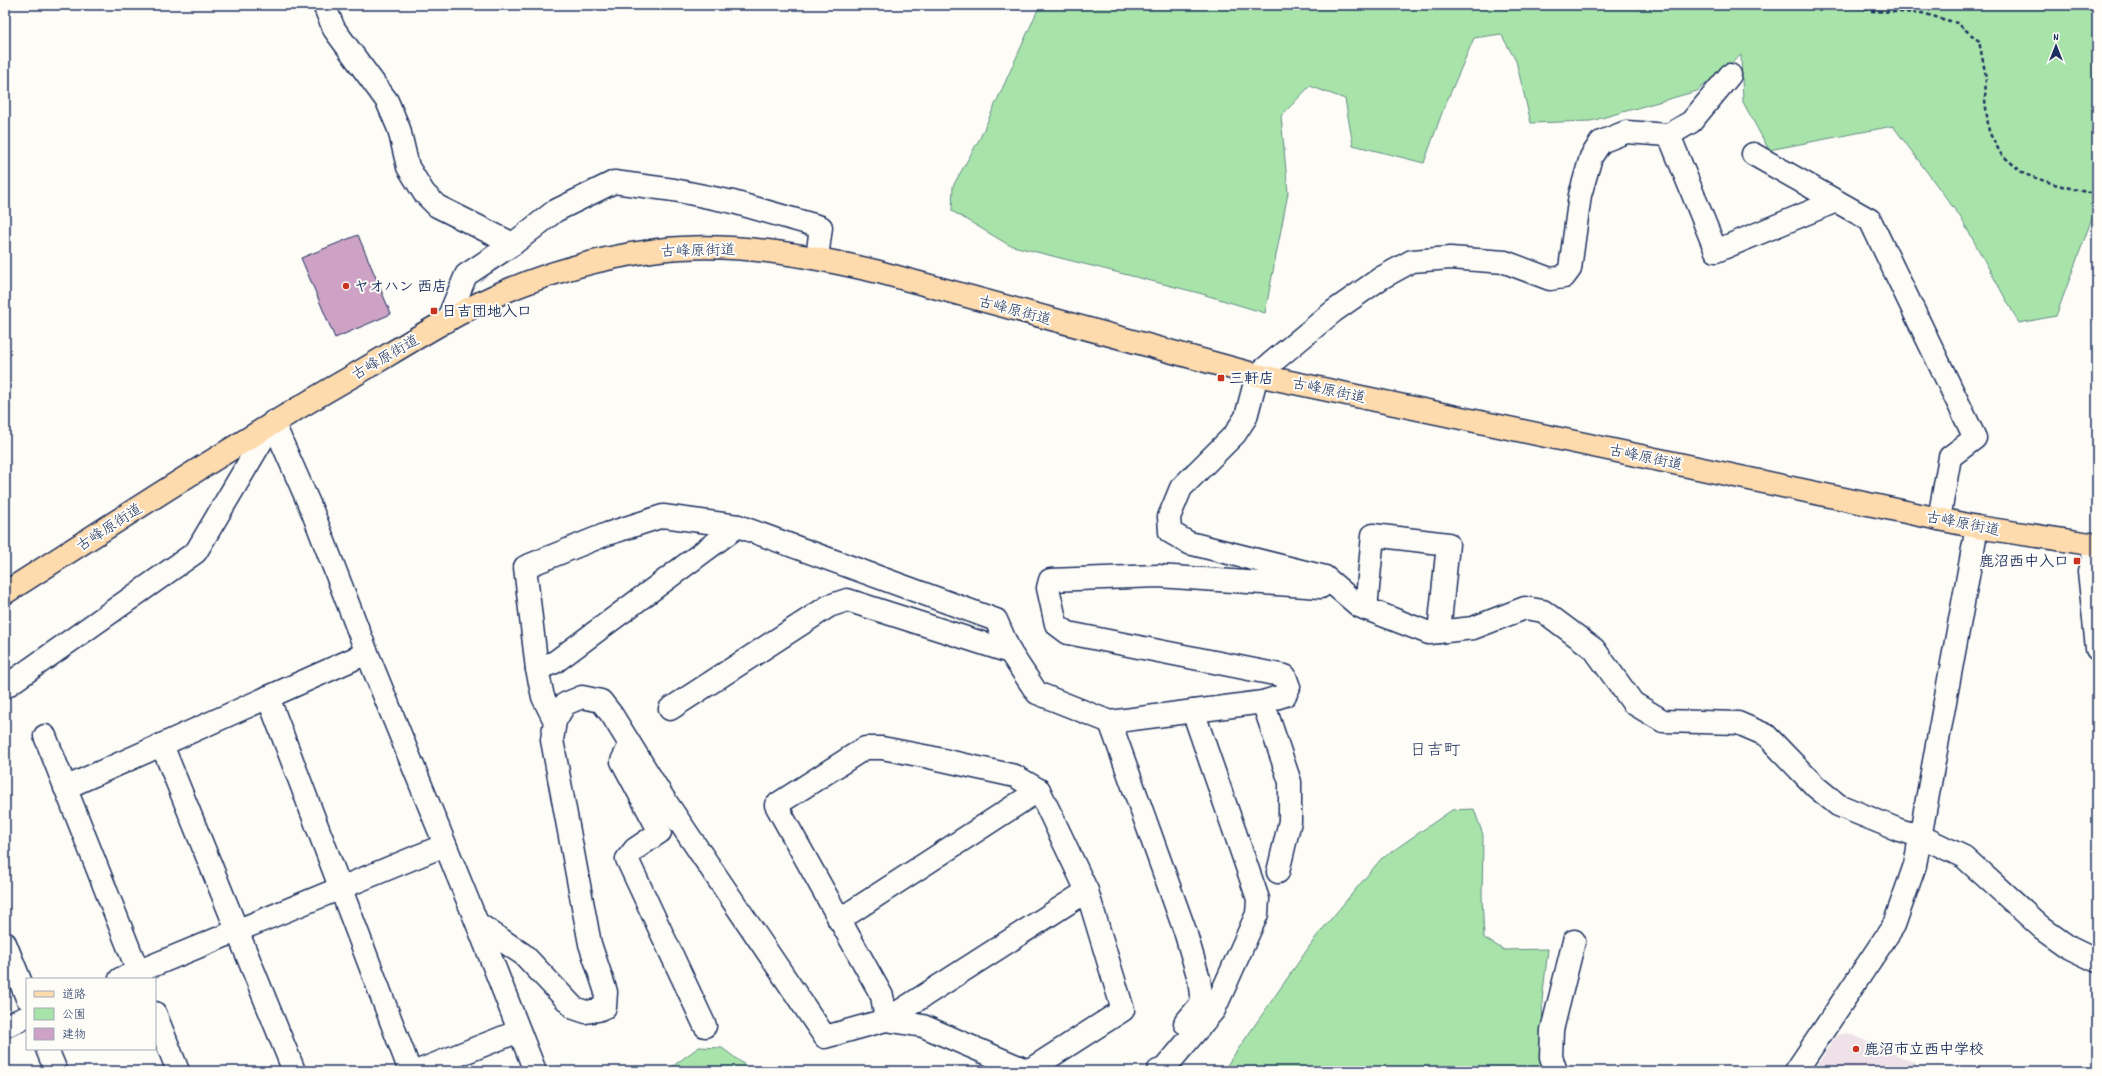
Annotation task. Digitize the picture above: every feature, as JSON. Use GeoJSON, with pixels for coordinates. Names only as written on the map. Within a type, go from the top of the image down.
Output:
{"type":"FeatureCollection","features":[{"type":"Feature","properties":{"kind":"main road","name":"古峰原街道"},"geometry":{"type":"LineString","coordinates":[[5,593],[273,422],[447,321],[499,294],[554,273],[605,260],[658,250],[713,248],[765,251],[817,258],[879,272],[1257,375],[1977,527],[2097,545]]}},
{"type":"Feature","properties":{"kind":"street"},"geometry":{"type":"LineString","coordinates":[[324,5],[334,29],[387,101],[399,129],[408,167],[424,193],[437,206],[513,244]]}},
{"type":"Feature","properties":{"kind":"street"},"geometry":{"type":"LineString","coordinates":[[1730,75],[1692,122],[1669,135],[1626,132],[1601,142],[1591,157],[1580,195],[1570,268],[1564,277],[1550,279],[1505,262],[1450,258],[1412,261],[1381,278],[1334,311],[1257,375],[1246,417],[1235,434],[1181,488],[1169,517],[1170,532],[1189,544],[1325,577],[1359,606],[1429,633],[1473,628],[1526,608],[1543,611],[1594,648],[1633,703],[1663,721],[1738,723],[1766,735],[1816,787],[1838,805],[1892,828],[1920,836],[1964,858],[2042,928],[2070,948],[2097,961]]}},
{"type":"Feature","properties":{"kind":"street"},"geometry":{"type":"LineString","coordinates":[[1669,135],[1716,251],[1836,201]]}},
{"type":"Feature","properties":{"kind":"street"},"geometry":{"type":"LineString","coordinates":[[1754,154],[1870,220],[1975,438],[1950,458],[1939,519]]}},
{"type":"Feature","properties":{"kind":"street"},"geometry":{"type":"LineString","coordinates":[[447,321],[466,275],[513,244],[555,211],[614,182],[674,190],[733,202],[821,227],[817,258]]}},
{"type":"Feature","properties":{"kind":"street"},"geometry":{"type":"LineString","coordinates":[[273,422],[313,513],[367,653],[477,923],[534,1071]]}},
{"type":"Feature","properties":{"kind":"street"},"geometry":{"type":"LineString","coordinates":[[5,687],[196,552],[273,422]]}},
{"type":"Feature","properties":{"kind":"street"},"geometry":{"type":"LineString","coordinates":[[555,721],[543,697],[537,669],[525,567],[607,534],[662,516],[738,526],[996,620],[1010,652],[1037,693],[1110,722],[1262,702],[1285,695],[1289,687],[1285,676],[1068,633],[1056,624],[1048,588],[1050,580],[1158,576],[1338,588]]}},
{"type":"Feature","properties":{"kind":"street"},"geometry":{"type":"LineString","coordinates":[[537,669],[555,662],[738,526]]}},
{"type":"Feature","properties":{"kind":"street"},"geometry":{"type":"LineString","coordinates":[[1796,1071],[1894,925],[1915,864],[1977,527]]}},
{"type":"Feature","properties":{"kind":"street"},"geometry":{"type":"LineString","coordinates":[[1366,609],[1372,535],[1448,544],[1439,632]]}},
{"type":"Feature","properties":{"kind":"street"},"geometry":{"type":"LineString","coordinates":[[2097,545],[2089,571],[2097,649]]}},
{"type":"Feature","properties":{"kind":"street"},"geometry":{"type":"LineString","coordinates":[[670,709],[829,606],[847,600],[1010,652]]}},
{"type":"Feature","properties":{"kind":"street"},"geometry":{"type":"LineString","coordinates":[[66,788],[367,653]]}},
{"type":"Feature","properties":{"kind":"street"},"geometry":{"type":"LineString","coordinates":[[268,697],[410,1071]]}},
{"type":"Feature","properties":{"kind":"street"},"geometry":{"type":"LineString","coordinates":[[477,923],[524,956],[574,1008],[586,1012],[598,1010],[604,1007],[606,992],[590,944],[552,740],[555,721],[565,704],[582,697],[601,701],[612,715],[664,799],[825,1037],[886,1020],[1087,891]]}},
{"type":"Feature","properties":{"kind":"street"},"geometry":{"type":"LineString","coordinates":[[1262,702],[1290,782],[1290,821],[1278,872]]}},
{"type":"Feature","properties":{"kind":"street"},"geometry":{"type":"LineString","coordinates":[[1158,1071],[1164,1069],[1214,1010],[1257,914],[1258,899],[1193,711]]}},
{"type":"Feature","properties":{"kind":"street"},"geometry":{"type":"LineString","coordinates":[[1110,722],[1185,931],[1199,979],[1202,1003],[1146,1071]]}},
{"type":"Feature","properties":{"kind":"street"},"geometry":{"type":"LineString","coordinates":[[45,736],[66,788],[133,976],[237,931],[445,846]]}},
{"type":"Feature","properties":{"kind":"street"},"geometry":{"type":"LineString","coordinates":[[162,745],[294,1071]]}},
{"type":"Feature","properties":{"kind":"street"},"geometry":{"type":"LineString","coordinates":[[630,745],[622,761],[660,832],[635,850],[627,859],[705,1026]]}},
{"type":"Feature","properties":{"kind":"street"},"geometry":{"type":"LineString","coordinates":[[865,748],[890,750],[1015,776],[1040,790],[1087,891],[1124,1010],[1028,1071],[924,1026],[886,1020],[882,996],[849,934],[839,920],[776,805],[865,748]]}},
{"type":"Feature","properties":{"kind":"street"},"geometry":{"type":"LineString","coordinates":[[839,920],[1040,790]]}},
{"type":"Feature","properties":{"kind":"street"},"geometry":{"type":"LineString","coordinates":[[1556,1071],[1551,1056],[1552,1030],[1574,941]]}},
{"type":"Feature","properties":{"kind":"street"},"geometry":{"type":"LineString","coordinates":[[5,943],[26,996]]}},
{"type":"Feature","properties":{"kind":"street"},"geometry":{"type":"LineString","coordinates":[[156,1016],[178,1071]]}},
{"type":"Feature","properties":{"kind":"street"},"geometry":{"type":"LineString","coordinates":[[5,1026],[26,1017]]}},
{"type":"Feature","properties":{"kind":"street"},"geometry":{"type":"LineString","coordinates":[[418,1071],[519,1031]]}},
{"type":"Feature","properties":{"kind":"street"},"geometry":{"type":"LineString","coordinates":[[48,1050],[56,1071]]}},
{"type":"Feature","properties":{"kind":"path"},"geometry":{"type":"LineString","coordinates":[[1851,5],[1872,11],[1922,13],[1957,23],[1979,41],[1986,77],[1985,100],[1989,132],[2000,154],[2024,174],[2054,184],[2090,193],[2097,192]]}},
{"type":"Feature","properties":{"kind":"shaded area","name":"鹿沼市立西中学校"},"geometry":{"type":"Polygon","coordinates":[[[1848,1033],[1915,1063],[1918,1071],[1813,1071],[1837,1035],[1848,1033]]]}},
{"type":"Feature","properties":{"kind":"green space"},"geometry":{"type":"Polygon","coordinates":[[[1040,5],[2097,5],[2097,218],[2091,221],[2056,316],[2019,323],[1961,218],[1893,126],[1769,150],[1743,102],[1741,55],[1697,91],[1591,121],[1531,123],[1516,61],[1501,34],[1474,38],[1443,110],[1424,163],[1353,145],[1345,99],[1310,86],[1281,116],[1288,193],[1265,313],[1199,293],[1009,245],[952,211],[953,186],[980,138],[1040,5]]]}},
{"type":"Feature","properties":{"kind":"green space"},"geometry":{"type":"Polygon","coordinates":[[[1474,809],[1483,835],[1482,896],[1484,938],[1504,950],[1548,949],[1542,1001],[1544,1064],[1546,1071],[1223,1071],[1316,937],[1381,859],[1452,810],[1474,809]]]}},
{"type":"Feature","properties":{"kind":"green space"},"geometry":{"type":"Polygon","coordinates":[[[699,1047],[722,1048],[753,1071],[666,1071],[699,1047]]]}},
{"type":"Feature","properties":{"kind":"building","name":"ヤオハン 西店"},"geometry":{"type":"Polygon","coordinates":[[[358,235],[391,314],[335,338],[301,258],[358,235]]]}},
{"type":"Feature","properties":{"kind":"place","name":"ヤオハン 西店"},"geometry":{"type":"Point","coordinates":[346,286]}},
{"type":"Feature","properties":{"kind":"place","name":"日吉団地入口"},"geometry":{"type":"Point","coordinates":[434,311]}},
{"type":"Feature","properties":{"kind":"place","name":"三軒店"},"geometry":{"type":"Point","coordinates":[1221,378]}},
{"type":"Feature","properties":{"kind":"place","name":"鹿沼西中入口"},"geometry":{"type":"Point","coordinates":[2077,561]}},
{"type":"Feature","properties":{"kind":"place","name":"鹿沼市立西中学校"},"geometry":{"type":"Point","coordinates":[1856,1049]}},
{"type":"Feature","properties":{"kind":"district","name":"日吉町"},"geometry":{"type":"Point","coordinates":[1435,749]}}]}
